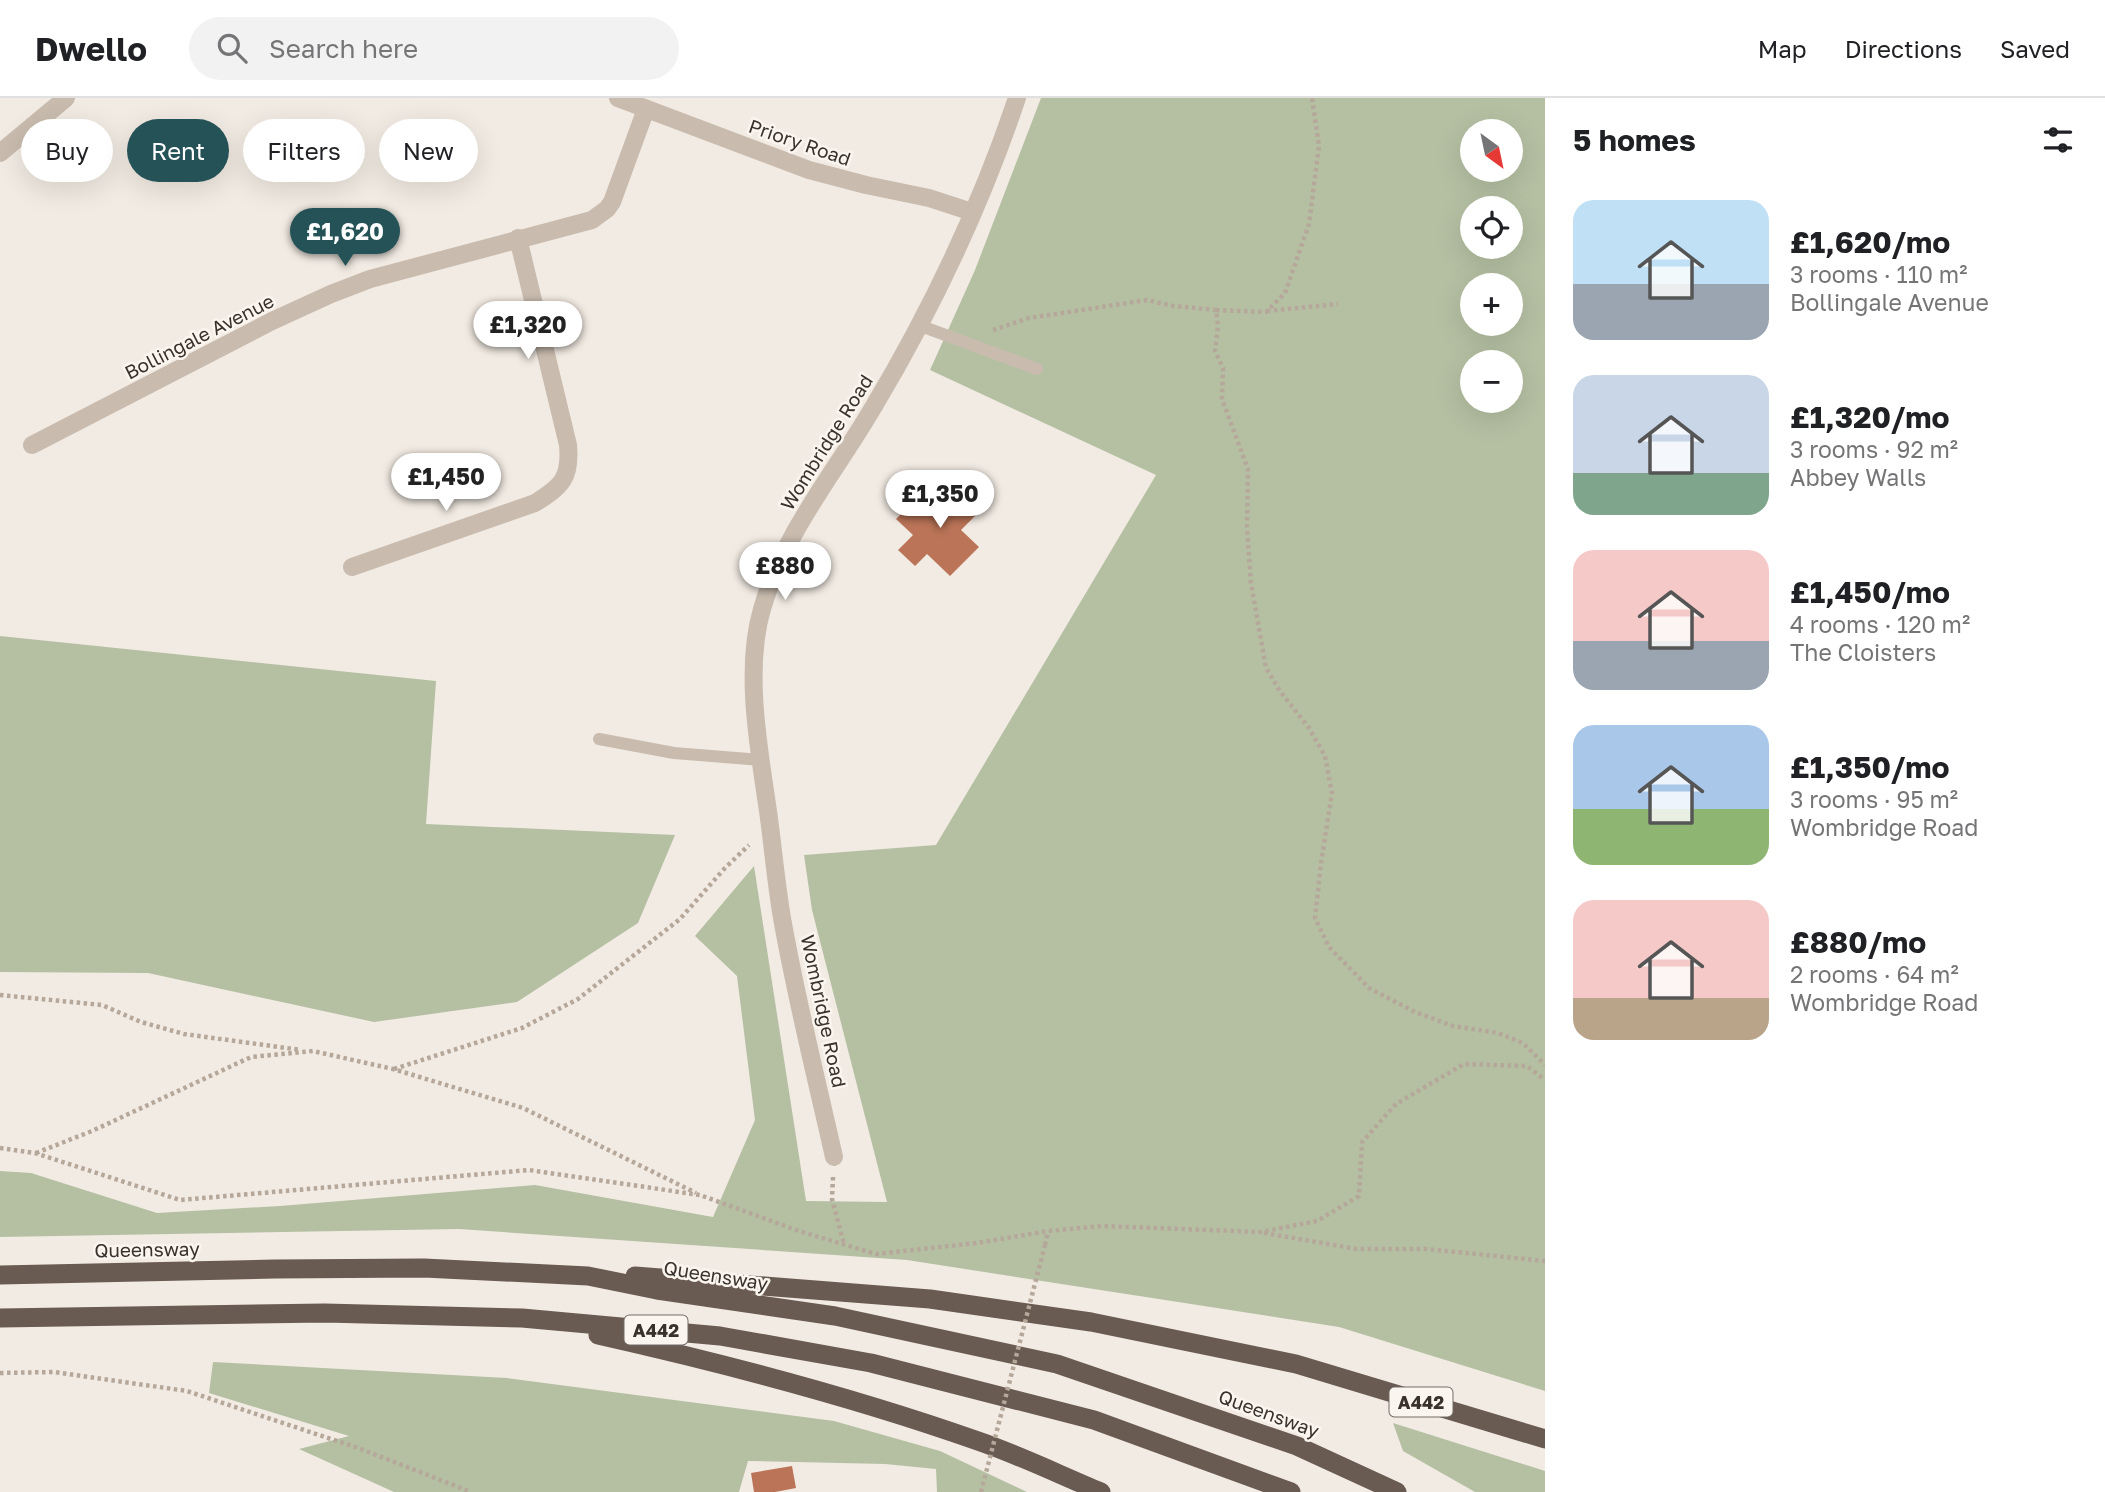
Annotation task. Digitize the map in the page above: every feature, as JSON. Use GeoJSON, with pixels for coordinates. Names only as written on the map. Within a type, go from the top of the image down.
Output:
{"type":"FeatureCollection","features":[{"type":"Feature","properties":{"kind":"highway","name":"Queensway"},"geometry":{"type":"LineString","coordinates":[[0,1275],[424,1268],[588,1276],[657,1290],[835,1316],[1057,1364],[1297,1446],[1397,1492]]}},
{"type":"Feature","properties":{"kind":"highway","name":"A442"},"geometry":{"type":"LineString","coordinates":[[588,1276],[660,1276],[930,1298],[1091,1322],[1296,1364],[1545,1439]]}},
{"type":"Feature","properties":{"kind":"highway","name":"A442"},"geometry":{"type":"LineString","coordinates":[[0,1318],[325,1313],[522,1318],[720,1336],[871,1363],[1094,1420],[1291,1492]]}},
{"type":"Feature","properties":{"kind":"highway","name":"A442"},"geometry":{"type":"LineString","coordinates":[[522,1318],[714,1361],[839,1396],[980,1442],[1101,1492]]}},
{"type":"Feature","properties":{"kind":"street"},"geometry":{"type":"LineString","coordinates":[[0,153],[66,98]]}},
{"type":"Feature","properties":{"kind":"street","name":"Priory Road"},"geometry":{"type":"LineString","coordinates":[[618,98],[809,170],[929,198],[972,212]]}},
{"type":"Feature","properties":{"kind":"street","name":"Wombridge Road"},"geometry":{"type":"LineString","coordinates":[[834,1157],[782,918],[755,705],[755,658],[761,610],[779,564],[813,498],[872,410],[921,326],[972,212],[1017,98]]}},
{"type":"Feature","properties":{"kind":"street","name":"Bollingale Avenue"},"geometry":{"type":"LineString","coordinates":[[32,445],[272,321],[331,294],[370,279],[592,220],[612,202],[646,109]]}},
{"type":"Feature","properties":{"kind":"street"},"geometry":{"type":"LineString","coordinates":[[352,567],[536,503],[555,490],[565,478],[570,462],[568,445],[518,238]]}},
{"type":"Feature","properties":{"kind":"lane"},"geometry":{"type":"LineString","coordinates":[[921,326],[1037,369]]}},
{"type":"Feature","properties":{"kind":"lane"},"geometry":{"type":"LineString","coordinates":[[599,739],[674,753],[761,760]]}},
{"type":"Feature","properties":{"kind":"path"},"geometry":{"type":"LineString","coordinates":[[1266,312],[1285,293],[1309,224],[1319,146],[1312,98]]}},
{"type":"Feature","properties":{"kind":"path"},"geometry":{"type":"LineString","coordinates":[[966,342],[1029,318],[1147,300],[1173,306],[1266,312],[1338,304]]}},
{"type":"Feature","properties":{"kind":"path"},"geometry":{"type":"LineString","coordinates":[[1216,310],[1218,326],[1215,351],[1223,368],[1222,399],[1248,469],[1247,527],[1251,583],[1266,668],[1309,728],[1325,756],[1332,793],[1315,918],[1329,947],[1369,988],[1415,1012],[1453,1026],[1498,1033],[1522,1043],[1545,1065]]}},
{"type":"Feature","properties":{"kind":"path"},"geometry":{"type":"LineString","coordinates":[[393,1069],[522,1028],[578,999],[680,919],[725,868],[770,825]]}},
{"type":"Feature","properties":{"kind":"path"},"geometry":{"type":"LineString","coordinates":[[0,995],[102,1005],[141,1023],[184,1034],[313,1051],[393,1069],[523,1108],[700,1195],[876,1254],[1048,1230],[1102,1226],[1261,1232],[1357,1249],[1427,1249],[1545,1261]]}},
{"type":"Feature","properties":{"kind":"path"},"geometry":{"type":"LineString","coordinates":[[35,1153],[92,1131],[251,1057],[313,1051]]}},
{"type":"Feature","properties":{"kind":"path"},"geometry":{"type":"LineString","coordinates":[[1261,1232],[1317,1221],[1360,1196],[1362,1142],[1396,1104],[1464,1064],[1527,1066],[1545,1080]]}},
{"type":"Feature","properties":{"kind":"path"},"geometry":{"type":"LineString","coordinates":[[0,1148],[35,1153],[180,1200],[528,1170],[700,1195]]}},
{"type":"Feature","properties":{"kind":"path"},"geometry":{"type":"LineString","coordinates":[[834,1157],[832,1199],[845,1245]]}},
{"type":"Feature","properties":{"kind":"path"},"geometry":{"type":"LineString","coordinates":[[981,1492],[1048,1230]]}},
{"type":"Feature","properties":{"kind":"path"},"geometry":{"type":"LineString","coordinates":[[0,1373],[54,1372],[187,1391],[361,1449],[471,1492]]}},
{"type":"Feature","properties":{"kind":"green space"},"geometry":{"type":"Polygon","coordinates":[[[1041,98],[1545,98],[1545,1391],[1339,1327],[907,1260],[459,1229],[0,1237],[0,1171],[31,1173],[157,1213],[280,1206],[535,1185],[713,1217],[755,1120],[737,976],[695,936],[754,866],[806,1201],[887,1202],[812,910],[804,855],[936,845],[1156,475],[930,370],[975,270],[1041,98]]]}},
{"type":"Feature","properties":{"kind":"green space"},"geometry":{"type":"Polygon","coordinates":[[[0,636],[436,681],[426,824],[675,835],[638,923],[517,1002],[374,1022],[148,973],[0,972],[0,636]]]}},
{"type":"Feature","properties":{"kind":"green space"},"geometry":{"type":"Polygon","coordinates":[[[213,1362],[507,1378],[834,1421],[940,1451],[1027,1492],[937,1492],[936,1469],[885,1464],[748,1461],[739,1492],[394,1492],[299,1449],[349,1436],[209,1393],[213,1362]]]}},
{"type":"Feature","properties":{"kind":"green space"},"geometry":{"type":"Polygon","coordinates":[[[1393,1423],[1545,1471],[1545,1492],[1475,1492],[1403,1451],[1393,1423]]]}},
{"type":"Feature","properties":{"kind":"building"},"geometry":{"type":"Polygon","coordinates":[[[960,487],[982,509],[961,530],[979,547],[950,576],[927,554],[915,566],[898,550],[913,535],[896,519],[926,489],[942,505],[960,487]]]}},
{"type":"Feature","properties":{"kind":"building"},"geometry":{"type":"Polygon","coordinates":[[[792,1466],[796,1488],[754,1492],[751,1473],[792,1466]]]}}]}
